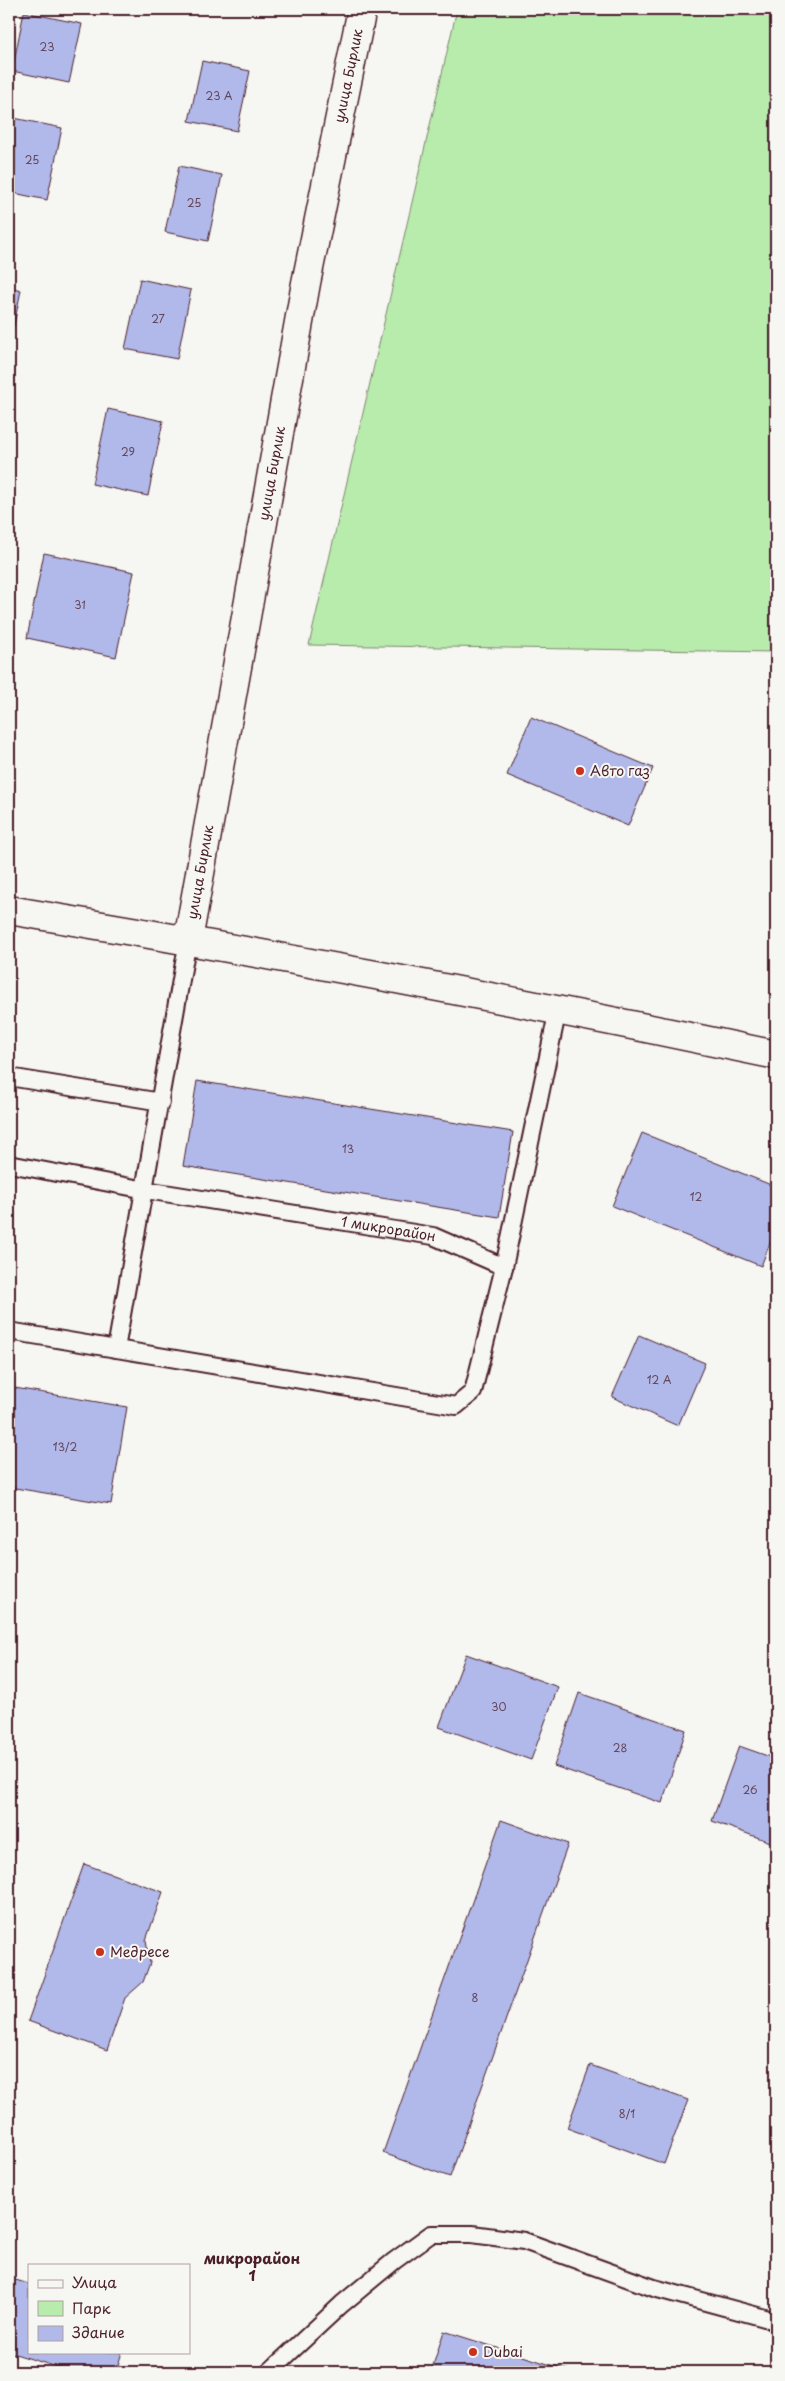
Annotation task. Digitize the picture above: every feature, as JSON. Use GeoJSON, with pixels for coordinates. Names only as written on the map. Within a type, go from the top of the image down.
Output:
{"type":"FeatureCollection","features":[{"type":"Feature","properties":{"kind":"street","name":"улица Бирлик"},"geometry":{"type":"LineString","coordinates":[[188,940],[306,283],[362,9]]}},
{"type":"Feature","properties":{"kind":"street"},"geometry":{"type":"LineString","coordinates":[[9,910],[188,940],[558,1009],[776,1055]]}},
{"type":"Feature","properties":{"kind":"lane"},"geometry":{"type":"LineString","coordinates":[[116,1349],[146,1190],[188,940]]}},
{"type":"Feature","properties":{"kind":"lane"},"geometry":{"type":"LineString","coordinates":[[9,1331],[456,1406],[473,1392],[504,1267],[558,1009]]}},
{"type":"Feature","properties":{"kind":"lane"},"geometry":{"type":"LineString","coordinates":[[9,1077],[161,1102]]}},
{"type":"Feature","properties":{"kind":"lane","name":"1 микрорайон"},"geometry":{"type":"LineString","coordinates":[[9,1164],[146,1190],[433,1236],[504,1267]]}},
{"type":"Feature","properties":{"kind":"lane"},"geometry":{"type":"LineString","coordinates":[[269,2372],[350,2298],[394,2261],[431,2234],[472,2234],[524,2241],[654,2288],[776,2321]]}},
{"type":"Feature","properties":{"kind":"green space"},"geometry":{"type":"Polygon","coordinates":[[[457,9],[776,9],[776,652],[309,645],[457,9]]]}},
{"type":"Feature","properties":{"kind":"building"},"geometry":{"type":"Polygon","coordinates":[[[24,12],[82,24],[69,83],[12,71],[24,12]]]}},
{"type":"Feature","properties":{"kind":"building"},"geometry":{"type":"Polygon","coordinates":[[[202,61],[250,71],[237,131],[189,121],[202,61]]]}},
{"type":"Feature","properties":{"kind":"building"},"geometry":{"type":"Polygon","coordinates":[[[9,117],[62,128],[47,200],[9,192],[9,117]]]}},
{"type":"Feature","properties":{"kind":"building"},"geometry":{"type":"Polygon","coordinates":[[[179,166],[222,175],[208,241],[165,232],[179,166]]]}},
{"type":"Feature","properties":{"kind":"building"},"geometry":{"type":"Polygon","coordinates":[[[140,279],[191,290],[177,359],[125,349],[140,279]]]}},
{"type":"Feature","properties":{"kind":"building"},"geometry":{"type":"Polygon","coordinates":[[[9,287],[21,290],[10,345],[9,345],[9,287]]]}},
{"type":"Feature","properties":{"kind":"building"},"geometry":{"type":"Polygon","coordinates":[[[108,409],[163,421],[148,496],[92,484],[108,409]]]}},
{"type":"Feature","properties":{"kind":"building"},"geometry":{"type":"Polygon","coordinates":[[[44,553],[134,572],[116,657],[27,638],[44,553]]]}},
{"type":"Feature","properties":{"kind":"building","name":"Авто газ"},"geometry":{"type":"Polygon","coordinates":[[[531,717],[653,768],[628,826],[507,775],[531,717]]]}},
{"type":"Feature","properties":{"kind":"building"},"geometry":{"type":"Polygon","coordinates":[[[197,1081],[513,1132],[499,1217],[183,1166],[197,1081]]]}},
{"type":"Feature","properties":{"kind":"building"},"geometry":{"type":"Polygon","coordinates":[[[642,1133],[776,1187],[776,1228],[761,1266],[612,1206],[642,1133]]]}},
{"type":"Feature","properties":{"kind":"building"},"geometry":{"type":"Polygon","coordinates":[[[639,1335],[705,1363],[678,1426],[612,1397],[639,1335]]]}},
{"type":"Feature","properties":{"kind":"building"},"geometry":{"type":"Polygon","coordinates":[[[9,1387],[127,1407],[111,1504],[9,1487],[9,1387]]]}},
{"type":"Feature","properties":{"kind":"building"},"geometry":{"type":"Polygon","coordinates":[[[466,1654],[558,1687],[531,1760],[439,1727],[466,1654]]]}},
{"type":"Feature","properties":{"kind":"building"},"geometry":{"type":"Polygon","coordinates":[[[579,1693],[686,1730],[662,1803],[554,1766],[579,1693]]]}},
{"type":"Feature","properties":{"kind":"building"},"geometry":{"type":"Polygon","coordinates":[[[739,1746],[776,1759],[776,1844],[712,1821],[739,1746]]]}},
{"type":"Feature","properties":{"kind":"building"},"geometry":{"type":"Polygon","coordinates":[[[501,1820],[568,1844],[450,2177],[383,2153],[501,1820]]]}},
{"type":"Feature","properties":{"kind":"building","name":"Медресе"},"geometry":{"type":"Polygon","coordinates":[[[84,1864],[163,1892],[146,1940],[150,1963],[143,1982],[125,1998],[107,2050],[28,2021],[84,1864]]]}},
{"type":"Feature","properties":{"kind":"building"},"geometry":{"type":"Polygon","coordinates":[[[590,2065],[688,2100],[664,2164],[567,2128],[590,2065]]]}},
{"type":"Feature","properties":{"kind":"building"},"geometry":{"type":"Polygon","coordinates":[[[9,2278],[28,2284],[28,2354],[121,2354],[116,2372],[59,2372],[60,2368],[9,2352],[9,2278]]]}},
{"type":"Feature","properties":{"kind":"building","name":"Dubai"},"geometry":{"type":"Polygon","coordinates":[[[444,2331],[573,2372],[431,2372],[444,2331]]]}},
{"type":"Feature","properties":{"kind":"place","name":"Авто газ"},"geometry":{"type":"Point","coordinates":[580,771]}},
{"type":"Feature","properties":{"kind":"place","name":"Медресе"},"geometry":{"type":"Point","coordinates":[100,1952]}},
{"type":"Feature","properties":{"kind":"place","name":"Dubai"},"geometry":{"type":"Point","coordinates":[473,2352]}},
{"type":"Feature","properties":{"kind":"district","name":"микрорайон 1"},"geometry":{"type":"Point","coordinates":[252,2268]}}]}
